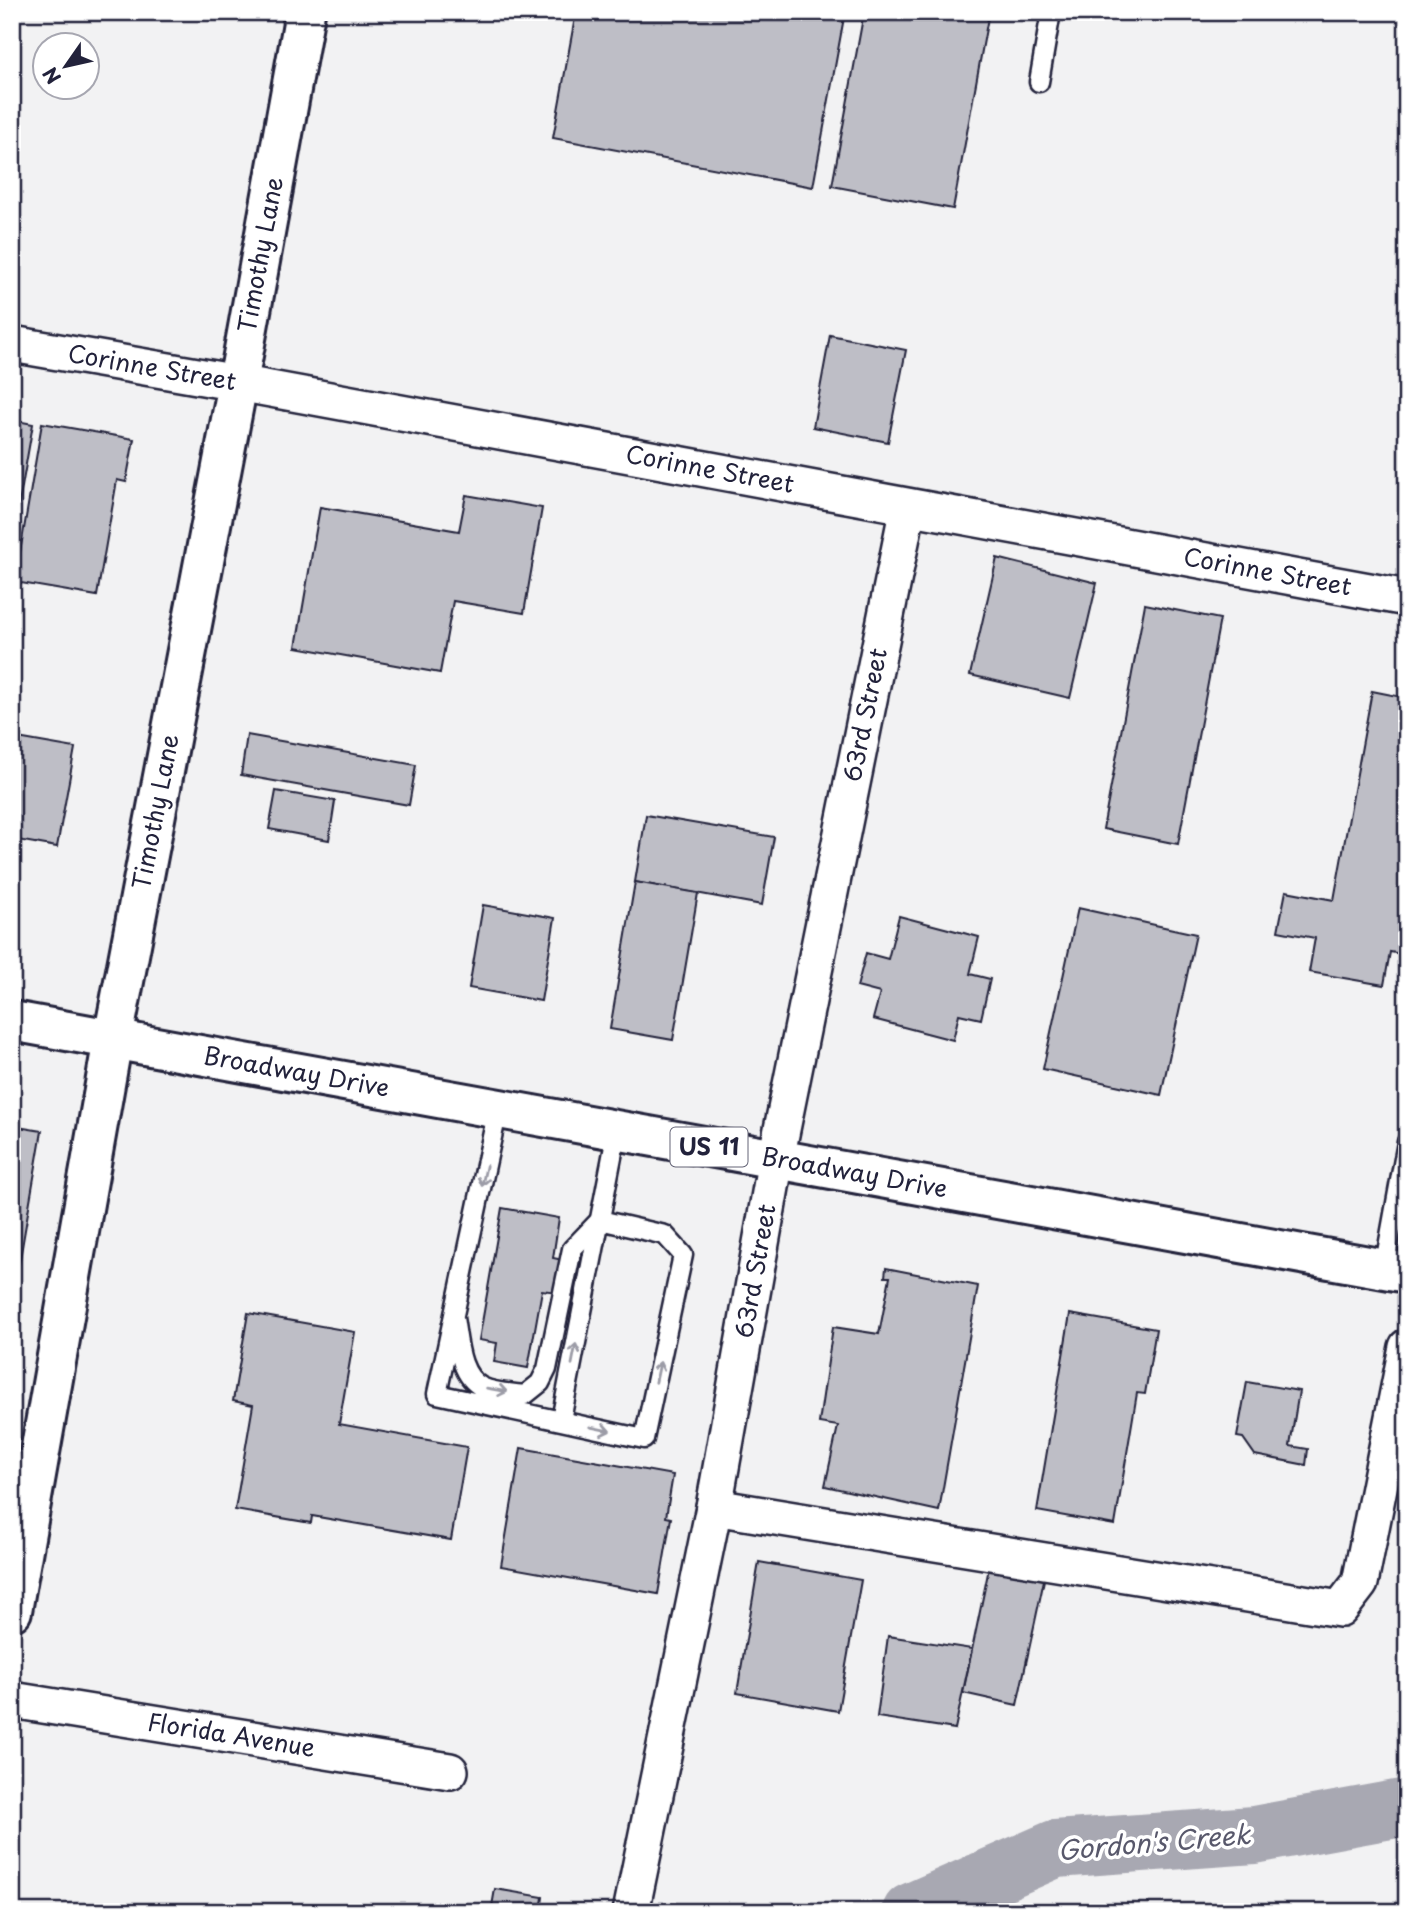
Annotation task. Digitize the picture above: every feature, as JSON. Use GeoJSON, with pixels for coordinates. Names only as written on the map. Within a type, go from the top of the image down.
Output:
{"type":"FeatureCollection","features":[{"type":"Feature","properties":{"kind":"main road","name":"Timothy Lane"},"geometry":{"type":"LineString","coordinates":[[12,1611],[113,1039],[238,383],[305,12]]}},
{"type":"Feature","properties":{"kind":"main road","name":"Broadway Drive"},"geometry":{"type":"LineString","coordinates":[[12,1021],[1396,1271]]}},
{"type":"Feature","properties":{"kind":"street","name":"Corinne Street"},"geometry":{"type":"LineString","coordinates":[[12,344],[238,383],[1407,598]]}},
{"type":"Feature","properties":{"kind":"street","name":"63rd Street"},"geometry":{"type":"LineString","coordinates":[[631,1912],[714,1507],[776,1159],[908,507]]}},
{"type":"Feature","properties":{"kind":"street"},"geometry":{"type":"LineString","coordinates":[[714,1507],[1340,1609],[1360,1583],[1407,1347]]}},
{"type":"Feature","properties":{"kind":"street","name":"Florida Avenue"},"geometry":{"type":"LineString","coordinates":[[12,1700],[450,1771]]}},
{"type":"Feature","properties":{"kind":"lane"},"geometry":{"type":"LineString","coordinates":[[1039,82],[1051,12]]}},
{"type":"Feature","properties":{"kind":"lane"},"geometry":{"type":"LineString","coordinates":[[498,1109],[438,1394],[644,1439],[683,1255],[665,1235],[600,1220]]}},
{"type":"Feature","properties":{"kind":"lane"},"geometry":{"type":"LineString","coordinates":[[561,1420],[617,1130]]}},
{"type":"Feature","properties":{"kind":"lane"},"geometry":{"type":"LineString","coordinates":[[1396,1271],[1407,1142]]}},
{"type":"Feature","properties":{"kind":"lane"},"geometry":{"type":"LineString","coordinates":[[454,1318],[462,1362],[472,1381],[483,1388],[525,1395],[540,1383],[547,1369],[572,1249],[600,1220]]}},
{"type":"Feature","properties":{"kind":"building"},"geometry":{"type":"Polygon","coordinates":[[[576,12],[845,12],[813,187],[553,138],[576,12]]]}},
{"type":"Feature","properties":{"kind":"building"},"geometry":{"type":"Polygon","coordinates":[[[864,12],[989,12],[953,209],[832,186],[864,12]]]}},
{"type":"Feature","properties":{"kind":"building"},"geometry":{"type":"Polygon","coordinates":[[[830,335],[906,350],[888,442],[813,427],[830,335]]]}},
{"type":"Feature","properties":{"kind":"building"},"geometry":{"type":"Polygon","coordinates":[[[12,420],[33,424],[12,544],[12,420]]]}},
{"type":"Feature","properties":{"kind":"building"},"geometry":{"type":"Polygon","coordinates":[[[42,423],[134,439],[126,482],[117,480],[97,596],[15,582],[42,423]]]}},
{"type":"Feature","properties":{"kind":"building"},"geometry":{"type":"Polygon","coordinates":[[[466,495],[542,508],[524,613],[453,601],[440,673],[296,647],[320,507],[459,531],[466,495]]]}},
{"type":"Feature","properties":{"kind":"building"},"geometry":{"type":"Polygon","coordinates":[[[997,558],[1097,583],[1070,698],[970,675],[997,558]]]}},
{"type":"Feature","properties":{"kind":"building"},"geometry":{"type":"Polygon","coordinates":[[[1145,604],[1220,619],[1178,844],[1103,829],[1145,604]]]}},
{"type":"Feature","properties":{"kind":"building"},"geometry":{"type":"Polygon","coordinates":[[[1372,691],[1407,698],[1407,898],[1404,913],[1407,914],[1407,955],[1390,952],[1384,985],[1309,972],[1315,938],[1278,931],[1286,891],[1334,900],[1372,691]]]}},
{"type":"Feature","properties":{"kind":"building"},"geometry":{"type":"Polygon","coordinates":[[[247,735],[416,765],[409,805],[241,775],[247,735]]]}},
{"type":"Feature","properties":{"kind":"building"},"geometry":{"type":"Polygon","coordinates":[[[12,737],[75,748],[57,847],[12,839],[12,737]]]}},
{"type":"Feature","properties":{"kind":"building"},"geometry":{"type":"Polygon","coordinates":[[[276,791],[335,801],[329,840],[269,829],[276,791]]]}},
{"type":"Feature","properties":{"kind":"building"},"geometry":{"type":"Polygon","coordinates":[[[646,815],[774,837],[762,905],[635,882],[646,815]]]}},
{"type":"Feature","properties":{"kind":"building"},"geometry":{"type":"Polygon","coordinates":[[[635,882],[698,893],[673,1040],[610,1029],[635,882]]]}},
{"type":"Feature","properties":{"kind":"building"},"geometry":{"type":"Polygon","coordinates":[[[483,905],[555,918],[541,1001],[469,988],[483,905]]]}},
{"type":"Feature","properties":{"kind":"building"},"geometry":{"type":"Polygon","coordinates":[[[1078,908],[1196,934],[1161,1095],[1043,1069],[1078,908]]]}},
{"type":"Feature","properties":{"kind":"building"},"geometry":{"type":"Polygon","coordinates":[[[899,916],[979,937],[970,974],[990,979],[981,1019],[959,1014],[953,1040],[873,1019],[880,993],[857,987],[866,953],[888,959],[899,916]]]}},
{"type":"Feature","properties":{"kind":"building"},"geometry":{"type":"Polygon","coordinates":[[[12,1126],[42,1131],[15,1288],[12,1288],[12,1126]]]}},
{"type":"Feature","properties":{"kind":"building"},"geometry":{"type":"Polygon","coordinates":[[[502,1208],[559,1218],[553,1258],[563,1260],[557,1292],[542,1290],[528,1368],[494,1362],[497,1343],[479,1340],[502,1208]]]}},
{"type":"Feature","properties":{"kind":"building"},"geometry":{"type":"Polygon","coordinates":[[[886,1268],[978,1286],[939,1511],[825,1486],[838,1426],[819,1423],[833,1327],[879,1334],[890,1277],[885,1277],[886,1268]]]}},
{"type":"Feature","properties":{"kind":"building"},"geometry":{"type":"Polygon","coordinates":[[[248,1313],[355,1332],[339,1424],[467,1447],[451,1540],[312,1516],[311,1523],[235,1510],[253,1405],[233,1401],[248,1313]]]}},
{"type":"Feature","properties":{"kind":"building"},"geometry":{"type":"Polygon","coordinates":[[[1070,1314],[1156,1329],[1145,1394],[1137,1393],[1115,1525],[1037,1511],[1070,1314]]]}},
{"type":"Feature","properties":{"kind":"building"},"geometry":{"type":"Polygon","coordinates":[[[1247,1382],[1299,1391],[1290,1446],[1308,1449],[1306,1465],[1255,1455],[1243,1438],[1237,1437],[1247,1382]]]}},
{"type":"Feature","properties":{"kind":"building"},"geometry":{"type":"Polygon","coordinates":[[[521,1448],[673,1475],[666,1517],[671,1518],[658,1594],[501,1566],[521,1448]]]}},
{"type":"Feature","properties":{"kind":"building"},"geometry":{"type":"Polygon","coordinates":[[[759,1562],[861,1580],[838,1711],[737,1693],[759,1562]]]}},
{"type":"Feature","properties":{"kind":"building"},"geometry":{"type":"Polygon","coordinates":[[[989,1568],[1044,1580],[1017,1705],[963,1693],[989,1568]]]}},
{"type":"Feature","properties":{"kind":"building"},"geometry":{"type":"Polygon","coordinates":[[[888,1636],[972,1649],[955,1729],[877,1717],[888,1636]]]}},
{"type":"Feature","properties":{"kind":"building"},"geometry":{"type":"Polygon","coordinates":[[[495,1889],[543,1897],[541,1912],[491,1912],[495,1889]]]}},
{"type":"Feature","properties":{"kind":"waterway","name":"Gordon's Creek"},"geometry":{"type":"LineString","coordinates":[[911,1912],[1055,1849],[1254,1835],[1407,1807]]}}]}
